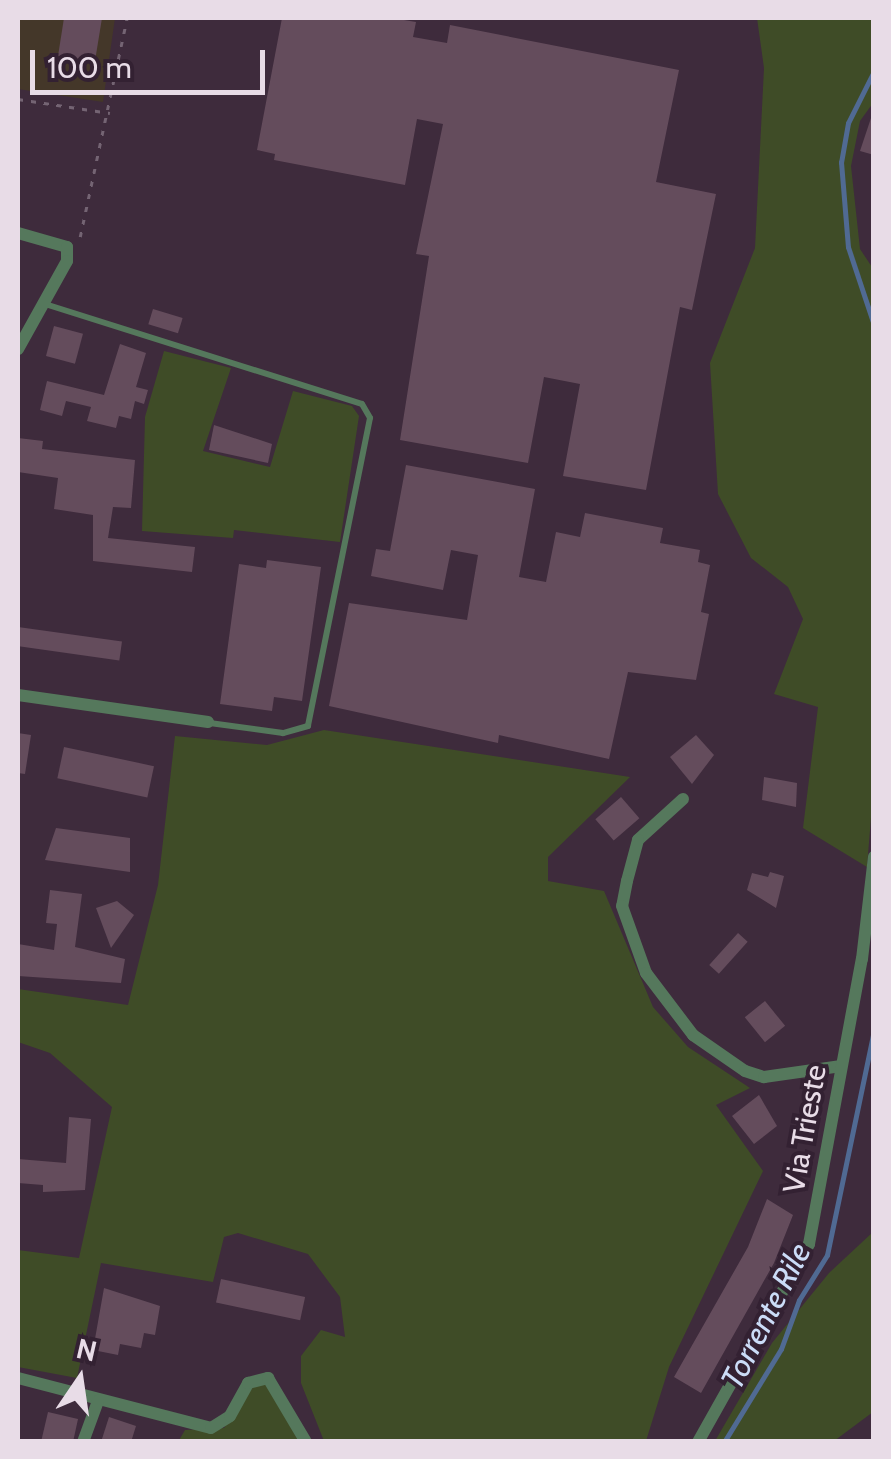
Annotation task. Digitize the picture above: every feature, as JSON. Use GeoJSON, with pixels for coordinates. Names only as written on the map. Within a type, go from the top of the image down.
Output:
{"type":"FeatureCollection","features":[{"type":"Feature","properties":{"kind":"street"},"geometry":{"type":"LineString","coordinates":[[18,233],[67,247],[66,261],[18,349]]}},
{"type":"Feature","properties":{"kind":"street"},"geometry":{"type":"LineString","coordinates":[[18,695],[208,722]]}},
{"type":"Feature","properties":{"kind":"street"},"geometry":{"type":"LineString","coordinates":[[683,798],[638,840],[627,881],[622,906],[646,973],[693,1035],[745,1071],[764,1077],[841,1066]]}},
{"type":"Feature","properties":{"kind":"street","name":"Via Trieste"},"geometry":{"type":"LineString","coordinates":[[698,1442],[809,1244],[874,857]]}},
{"type":"Feature","properties":{"kind":"street"},"geometry":{"type":"LineString","coordinates":[[18,1378],[211,1428],[230,1416],[248,1383],[268,1378],[306,1442]]}},
{"type":"Feature","properties":{"kind":"street"},"geometry":{"type":"LineString","coordinates":[[83,1442],[98,1401]]}},
{"type":"Feature","properties":{"kind":"lane"},"geometry":{"type":"LineString","coordinates":[[44,303],[362,404],[370,418],[308,726],[283,733],[208,722]]}},
{"type":"Feature","properties":{"kind":"path"},"geometry":{"type":"LineString","coordinates":[[67,247],[89,219],[127,18]]}},
{"type":"Feature","properties":{"kind":"path"},"geometry":{"type":"LineString","coordinates":[[18,99],[111,113]]}},
{"type":"Feature","properties":{"kind":"shaded area"},"geometry":{"type":"Polygon","coordinates":[[[18,18],[115,18],[103,102],[18,89],[18,18]]]}},
{"type":"Feature","properties":{"kind":"green space"},"geometry":{"type":"Polygon","coordinates":[[[757,18],[873,18],[873,103],[860,121],[851,166],[860,249],[874,270],[874,781],[867,867],[803,828],[818,707],[774,694],[803,619],[788,587],[751,558],[718,494],[710,363],[755,248],[764,68],[757,18]]]}},
{"type":"Feature","properties":{"kind":"green space"},"geometry":{"type":"Polygon","coordinates":[[[164,351],[231,368],[203,451],[270,467],[293,391],[352,406],[359,416],[340,542],[234,530],[233,538],[142,531],[145,417],[164,351]]]}},
{"type":"Feature","properties":{"kind":"green space"},"geometry":{"type":"Polygon","coordinates":[[[324,730],[630,777],[548,857],[548,881],[604,891],[653,1007],[688,1047],[750,1088],[716,1105],[763,1171],[669,1367],[646,1441],[324,1441],[301,1383],[301,1356],[321,1330],[345,1337],[340,1297],[308,1254],[238,1233],[224,1237],[213,1282],[101,1263],[77,1378],[18,1367],[18,1250],[79,1258],[112,1107],[50,1053],[18,1042],[18,989],[128,1005],[158,885],[175,736],[267,745],[324,730]]]}},
{"type":"Feature","properties":{"kind":"green space"},"geometry":{"type":"Polygon","coordinates":[[[873,1232],[873,1412],[834,1441],[715,1441],[772,1343],[829,1273],[873,1232]]]}},
{"type":"Feature","properties":{"kind":"green space"},"geometry":{"type":"Polygon","coordinates":[[[267,1383],[299,1442],[178,1442],[185,1430],[224,1428],[253,1387],[267,1383]]]}},
{"type":"Feature","properties":{"kind":"building"},"geometry":{"type":"Polygon","coordinates":[[[64,18],[102,18],[95,61],[58,56],[64,18]]]}},
{"type":"Feature","properties":{"kind":"building"},"geometry":{"type":"Polygon","coordinates":[[[282,18],[392,18],[416,22],[413,37],[447,43],[450,25],[679,70],[656,182],[716,194],[692,310],[680,307],[646,490],[563,476],[580,384],[544,377],[528,463],[400,440],[429,256],[416,254],[443,124],[417,119],[405,185],[274,160],[275,154],[257,150],[282,18]]]}},
{"type":"Feature","properties":{"kind":"building"},"geometry":{"type":"Polygon","coordinates":[[[874,118],[874,155],[860,151],[874,118]]]}},
{"type":"Feature","properties":{"kind":"building"},"geometry":{"type":"Polygon","coordinates":[[[153,309],[183,318],[178,333],[148,324],[153,309]]]}},
{"type":"Feature","properties":{"kind":"building"},"geometry":{"type":"Polygon","coordinates":[[[54,326],[83,334],[75,364],[46,356],[54,326]]]}},
{"type":"Feature","properties":{"kind":"building"},"geometry":{"type":"Polygon","coordinates":[[[120,344],[146,353],[136,387],[148,390],[144,404],[135,401],[131,419],[119,416],[116,428],[87,421],[91,407],[66,401],[62,416],[40,410],[47,381],[104,395],[120,344]]]}},
{"type":"Feature","properties":{"kind":"building"},"geometry":{"type":"Polygon","coordinates":[[[214,425],[272,444],[268,463],[209,450],[214,425]]]}},
{"type":"Feature","properties":{"kind":"building"},"geometry":{"type":"Polygon","coordinates":[[[18,438],[43,441],[42,449],[135,460],[131,508],[113,507],[108,538],[195,547],[192,572],[93,561],[93,515],[54,509],[58,478],[18,472],[18,438]]]}},
{"type":"Feature","properties":{"kind":"building"},"geometry":{"type":"Polygon","coordinates":[[[406,465],[535,489],[519,577],[546,582],[556,532],[580,537],[585,513],[663,528],[660,543],[700,550],[698,562],[710,565],[701,612],[709,614],[696,680],[628,672],[609,759],[499,735],[498,743],[329,706],[349,603],[467,620],[478,555],[451,550],[443,590],[371,576],[376,549],[390,551],[406,465]]]}},
{"type":"Feature","properties":{"kind":"building"},"geometry":{"type":"Polygon","coordinates":[[[267,560],[321,567],[302,701],[274,697],[272,711],[220,704],[239,564],[266,568],[267,560]]]}},
{"type":"Feature","properties":{"kind":"building"},"geometry":{"type":"Polygon","coordinates":[[[18,627],[122,642],[119,660],[18,646],[18,627]]]}},
{"type":"Feature","properties":{"kind":"building"},"geometry":{"type":"Polygon","coordinates":[[[18,733],[31,735],[25,774],[18,773],[18,733]]]}},
{"type":"Feature","properties":{"kind":"building"},"geometry":{"type":"Polygon","coordinates":[[[696,735],[714,755],[692,784],[670,757],[696,735]]]}},
{"type":"Feature","properties":{"kind":"building"},"geometry":{"type":"Polygon","coordinates":[[[64,747],[154,766],[147,797],[57,778],[64,747]]]}},
{"type":"Feature","properties":{"kind":"building"},"geometry":{"type":"Polygon","coordinates":[[[764,777],[797,783],[796,807],[762,800],[764,777]]]}},
{"type":"Feature","properties":{"kind":"building"},"geometry":{"type":"Polygon","coordinates":[[[621,797],[639,818],[614,840],[595,819],[621,797]]]}},
{"type":"Feature","properties":{"kind":"building"},"geometry":{"type":"Polygon","coordinates":[[[56,828],[130,838],[130,872],[45,860],[56,828]]]}},
{"type":"Feature","properties":{"kind":"building"},"geometry":{"type":"Polygon","coordinates":[[[770,872],[784,876],[776,908],[747,890],[752,873],[768,877],[770,872]]]}},
{"type":"Feature","properties":{"kind":"building"},"geometry":{"type":"Polygon","coordinates":[[[50,890],[82,894],[75,947],[125,959],[121,983],[18,976],[18,944],[54,950],[57,924],[46,923],[50,890]]]}},
{"type":"Feature","properties":{"kind":"building"},"geometry":{"type":"Polygon","coordinates":[[[117,901],[134,915],[111,948],[96,908],[117,901]]]}},
{"type":"Feature","properties":{"kind":"building"},"geometry":{"type":"Polygon","coordinates":[[[738,933],[748,942],[719,974],[709,965],[738,933]]]}},
{"type":"Feature","properties":{"kind":"building"},"geometry":{"type":"Polygon","coordinates":[[[765,1001],[785,1026],[765,1042],[745,1017],[765,1001]]]}},
{"type":"Feature","properties":{"kind":"building"},"geometry":{"type":"Polygon","coordinates":[[[759,1095],[777,1126],[754,1144],[732,1116],[759,1095]]]}},
{"type":"Feature","properties":{"kind":"building"},"geometry":{"type":"Polygon","coordinates":[[[69,1117],[91,1119],[85,1190],[43,1192],[43,1185],[18,1183],[18,1159],[66,1163],[69,1117]]]}},
{"type":"Feature","properties":{"kind":"building"},"geometry":{"type":"Polygon","coordinates":[[[767,1199],[793,1215],[774,1263],[701,1393],[674,1377],[748,1247],[767,1199]]]}},
{"type":"Feature","properties":{"kind":"building"},"geometry":{"type":"Polygon","coordinates":[[[221,1279],[305,1297],[300,1320],[216,1302],[221,1279]]]}},
{"type":"Feature","properties":{"kind":"building"},"geometry":{"type":"Polygon","coordinates":[[[104,1288],[160,1306],[155,1335],[144,1333],[141,1348],[120,1344],[118,1355],[93,1350],[104,1288]]]}},
{"type":"Feature","properties":{"kind":"building"},"geometry":{"type":"Polygon","coordinates":[[[48,1412],[78,1419],[73,1442],[41,1442],[48,1412]]]}},
{"type":"Feature","properties":{"kind":"building"},"geometry":{"type":"Polygon","coordinates":[[[109,1417],[136,1426],[131,1442],[101,1442],[109,1417]]]}},
{"type":"Feature","properties":{"kind":"waterway"},"geometry":{"type":"LineString","coordinates":[[874,71],[848,123],[841,162],[848,247],[874,325]]}},
{"type":"Feature","properties":{"kind":"waterway","name":"Torrente Rile"},"geometry":{"type":"LineString","coordinates":[[724,1442],[781,1349],[799,1300],[827,1255],[874,1030]]}}]}
